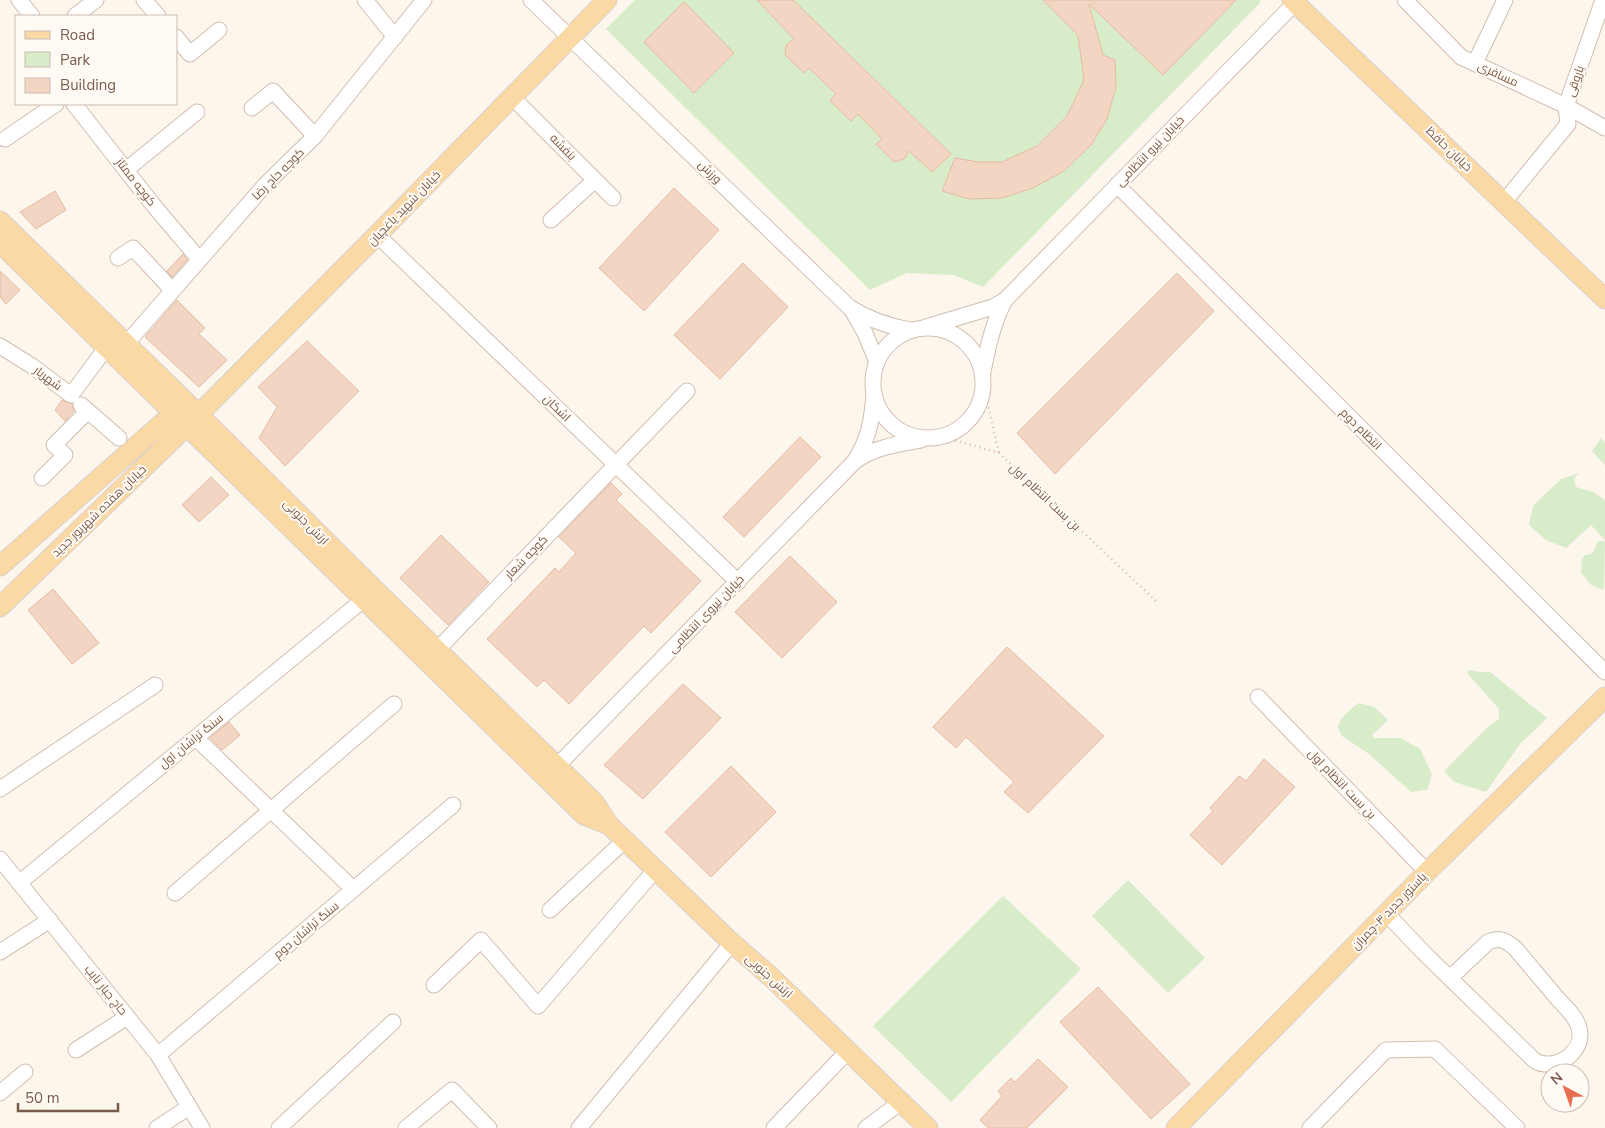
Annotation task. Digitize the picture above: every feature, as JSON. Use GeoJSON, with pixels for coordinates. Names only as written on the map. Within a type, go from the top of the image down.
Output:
{"type":"FeatureCollection","features":[{"type":"Feature","properties":{"kind":"main road","name":"خیابان شهید یاغچیان"},"geometry":{"type":"LineString","coordinates":[[186,414],[377,235],[607,0]]}},
{"type":"Feature","properties":{"kind":"main road","name":"خیابان حافظ"},"geometry":{"type":"LineString","coordinates":[[1294,2],[1605,299]]}},
{"type":"Feature","properties":{"kind":"main road","name":"ارتش جنوبی"},"geometry":{"type":"LineString","coordinates":[[0,221],[126,344],[186,414],[362,600],[584,815],[609,825]]}},
{"type":"Feature","properties":{"kind":"main road","name":"ارتش جنوبی"},"geometry":{"type":"LineString","coordinates":[[0,243],[106,348],[186,414],[437,650],[594,802],[609,825],[928,1128]]}},
{"type":"Feature","properties":{"kind":"main road","name":"خیابان هفده شهریور جدید"},"geometry":{"type":"LineString","coordinates":[[0,566],[186,414]]}},
{"type":"Feature","properties":{"kind":"main road","name":"خیابان هفده شهریور جدید"},"geometry":{"type":"LineString","coordinates":[[0,607],[186,414]]}},
{"type":"Feature","properties":{"kind":"main road","name":"پاستور جدید ۳-چمران"},"geometry":{"type":"LineString","coordinates":[[1176,1128],[1386,913],[1605,697]]}},
{"type":"Feature","properties":{"kind":"street"},"geometry":{"type":"LineString","coordinates":[[19,0],[31,15]]}},
{"type":"Feature","properties":{"kind":"street"},"geometry":{"type":"LineString","coordinates":[[76,15],[96,0]]}},
{"type":"Feature","properties":{"kind":"street"},"geometry":{"type":"LineString","coordinates":[[144,0],[157,15]]}},
{"type":"Feature","properties":{"kind":"street"},"geometry":{"type":"LineString","coordinates":[[365,0],[395,37]]}},
{"type":"Feature","properties":{"kind":"street","name":"کوچه حاج رضا"},"geometry":{"type":"LineString","coordinates":[[126,344],[265,185],[315,136],[424,0]]}},
{"type":"Feature","properties":{"kind":"street","name":"ورزش"},"geometry":{"type":"LineString","coordinates":[[531,0],[849,307],[877,322],[910,330]]}},
{"type":"Feature","properties":{"kind":"street","name":"مسافری"},"geometry":{"type":"LineString","coordinates":[[1405,0],[1461,56],[1566,106],[1605,128]]}},
{"type":"Feature","properties":{"kind":"street"},"geometry":{"type":"LineString","coordinates":[[1475,63],[1505,0]]}},
{"type":"Feature","properties":{"kind":"street","name":"خیابان نیرو انتظامی"},"geometry":{"type":"LineString","coordinates":[[983,372],[989,339],[998,312],[1005,300],[1294,2]]}},
{"type":"Feature","properties":{"kind":"street","name":"باروقی"},"geometry":{"type":"LineString","coordinates":[[1504,202],[1568,124],[1566,106],[1603,8]]}},
{"type":"Feature","properties":{"kind":"street"},"geometry":{"type":"LineString","coordinates":[[178,39],[190,54],[218,30]]}},
{"type":"Feature","properties":{"kind":"street"},"geometry":{"type":"LineString","coordinates":[[252,108],[273,91],[315,136]]}},
{"type":"Feature","properties":{"kind":"street","name":"بنفشه"},"geometry":{"type":"LineString","coordinates":[[512,97],[613,198]]}},
{"type":"Feature","properties":{"kind":"street"},"geometry":{"type":"LineString","coordinates":[[5,139],[55,105]]}},
{"type":"Feature","properties":{"kind":"street","name":"کوچه ممتاز"},"geometry":{"type":"LineString","coordinates":[[75,105],[199,259]]}},
{"type":"Feature","properties":{"kind":"street"},"geometry":{"type":"LineString","coordinates":[[126,170],[197,112]]}},
{"type":"Feature","properties":{"kind":"street"},"geometry":{"type":"LineString","coordinates":[[551,220],[595,180]]}},
{"type":"Feature","properties":{"kind":"street","name":"انتظام دوم"},"geometry":{"type":"LineString","coordinates":[[1117,185],[1605,672]]}},
{"type":"Feature","properties":{"kind":"street","name":"اشکان"},"geometry":{"type":"LineString","coordinates":[[377,235],[738,582]]}},
{"type":"Feature","properties":{"kind":"street"},"geometry":{"type":"LineString","coordinates":[[118,258],[132,248],[172,290]]}},
{"type":"Feature","properties":{"kind":"street","name":"خیابان نیرو انتظامی"},"geometry":{"type":"LineString","coordinates":[[926,327],[993,307],[1005,300]]}},
{"type":"Feature","properties":{"kind":"street","name":"ورزش"},"geometry":{"type":"LineString","coordinates":[[849,307],[865,333],[877,362]]}},
{"type":"Feature","properties":{"kind":"street"},"geometry":{"type":"LineString","coordinates":[[926,327],[941,329],[956,335],[969,344],[978,357],[983,372],[984,388],[980,403],[972,417],[960,428],[946,435],[936,437],[915,437],[901,431],[888,421],[879,408],[874,394],[873,378],[877,362],[885,349],[896,338],[910,330],[926,327]]}},
{"type":"Feature","properties":{"kind":"street","name":"شهریار"},"geometry":{"type":"LineString","coordinates":[[0,346],[32,366],[71,395],[106,348]]}},
{"type":"Feature","properties":{"kind":"street","name":"کوچه شعار"},"geometry":{"type":"LineString","coordinates":[[437,650],[687,391]]}},
{"type":"Feature","properties":{"kind":"street","name":"خیابان نیروی انتظامی"},"geometry":{"type":"LineString","coordinates":[[854,462],[867,439],[874,394]]}},
{"type":"Feature","properties":{"kind":"street"},"geometry":{"type":"LineString","coordinates":[[71,395],[119,438]]}},
{"type":"Feature","properties":{"kind":"street"},"geometry":{"type":"LineString","coordinates":[[42,478],[65,455],[54,445],[88,411]]}},
{"type":"Feature","properties":{"kind":"street","name":"خیابان نیروی انتظامی"},"geometry":{"type":"LineString","coordinates":[[557,766],[854,462],[866,454],[890,445],[936,437]]}},
{"type":"Feature","properties":{"kind":"street","name":"سنگ تراشان اول"},"geometry":{"type":"LineString","coordinates":[[19,883],[362,600]]}},
{"type":"Feature","properties":{"kind":"street"},"geometry":{"type":"LineString","coordinates":[[0,789],[155,685]]}},
{"type":"Feature","properties":{"kind":"street","name":"بن بست انتظام اول"},"geometry":{"type":"LineString","coordinates":[[1258,697],[1427,872]]}},
{"type":"Feature","properties":{"kind":"street"},"geometry":{"type":"LineString","coordinates":[[175,892],[394,704]]}},
{"type":"Feature","properties":{"kind":"street"},"geometry":{"type":"LineString","coordinates":[[196,738],[353,889]]}},
{"type":"Feature","properties":{"kind":"street","name":"سنگ تراشان دوم"},"geometry":{"type":"LineString","coordinates":[[158,1055],[453,805]]}},
{"type":"Feature","properties":{"kind":"street"},"geometry":{"type":"LineString","coordinates":[[550,910],[625,840]]}},
{"type":"Feature","properties":{"kind":"street","name":"حاج جبار نایب"},"geometry":{"type":"LineString","coordinates":[[0,859],[158,1055],[202,1128]]}},
{"type":"Feature","properties":{"kind":"street"},"geometry":{"type":"LineString","coordinates":[[434,986],[481,940],[538,1006],[656,869]]}},
{"type":"Feature","properties":{"kind":"street"},"geometry":{"type":"LineString","coordinates":[[1386,913],[1423,952],[1530,1058],[1539,1064],[1551,1066],[1559,1063],[1578,1045],[1580,1034],[1574,1018],[1514,948],[1501,939],[1488,942],[1450,978]]}},
{"type":"Feature","properties":{"kind":"street"},"geometry":{"type":"LineString","coordinates":[[0,952],[50,920]]}},
{"type":"Feature","properties":{"kind":"street"},"geometry":{"type":"LineString","coordinates":[[579,1128],[732,943]]}},
{"type":"Feature","properties":{"kind":"street"},"geometry":{"type":"LineString","coordinates":[[76,1050],[127,1016]]}},
{"type":"Feature","properties":{"kind":"street"},"geometry":{"type":"LineString","coordinates":[[279,1128],[393,1022]]}},
{"type":"Feature","properties":{"kind":"street"},"geometry":{"type":"LineString","coordinates":[[1310,1128],[1386,1050],[1435,1049],[1517,1128]]}},
{"type":"Feature","properties":{"kind":"street"},"geometry":{"type":"LineString","coordinates":[[774,1128],[848,1051]]}},
{"type":"Feature","properties":{"kind":"street"},"geometry":{"type":"LineString","coordinates":[[0,1092],[25,1072]]}},
{"type":"Feature","properties":{"kind":"street"},"geometry":{"type":"LineString","coordinates":[[406,1128],[452,1090],[489,1128]]}},
{"type":"Feature","properties":{"kind":"street"},"geometry":{"type":"LineString","coordinates":[[866,1128],[901,1102]]}},
{"type":"Feature","properties":{"kind":"street"},"geometry":{"type":"LineString","coordinates":[[158,1128],[189,1107]]}},
{"type":"Feature","properties":{"kind":"path"},"geometry":{"type":"LineString","coordinates":[[936,437],[999,453],[984,388]]}},
{"type":"Feature","properties":{"kind":"path","name":"بن بست انتظام اول"},"geometry":{"type":"LineString","coordinates":[[999,453],[1157,602]]}},
{"type":"Feature","properties":{"kind":"green space"},"geometry":{"type":"Polygon","coordinates":[[[635,0],[1260,0],[1260,3],[983,287],[954,275],[907,273],[870,290],[606,29],[635,0]]]}},
{"type":"Feature","properties":{"kind":"green space"},"geometry":{"type":"Polygon","coordinates":[[[1601,438],[1605,443],[1605,465],[1592,451],[1601,438]]]}},
{"type":"Feature","properties":{"kind":"green space"},"geometry":{"type":"Polygon","coordinates":[[[1579,473],[1574,478],[1576,487],[1593,492],[1605,500],[1605,540],[1591,525],[1566,548],[1546,540],[1529,525],[1533,506],[1561,479],[1579,473]]]}},
{"type":"Feature","properties":{"kind":"green space"},"geometry":{"type":"Polygon","coordinates":[[[1598,541],[1605,541],[1604,590],[1591,585],[1581,572],[1582,559],[1585,555],[1592,554],[1598,541]]]}},
{"type":"Feature","properties":{"kind":"green space"},"geometry":{"type":"Polygon","coordinates":[[[1469,670],[1490,672],[1547,718],[1520,744],[1486,792],[1454,782],[1444,771],[1491,724],[1499,719],[1499,709],[1468,674],[1469,670]]]}},
{"type":"Feature","properties":{"kind":"green space"},"geometry":{"type":"Polygon","coordinates":[[[1359,703],[1374,707],[1388,720],[1372,735],[1374,738],[1401,738],[1420,749],[1432,774],[1427,790],[1411,792],[1369,754],[1342,736],[1338,727],[1342,719],[1346,713],[1359,703]]]}},
{"type":"Feature","properties":{"kind":"green space"},"geometry":{"type":"Polygon","coordinates":[[[1128,880],[1205,958],[1168,993],[1092,916],[1128,880]]]}},
{"type":"Feature","properties":{"kind":"green space"},"geometry":{"type":"Polygon","coordinates":[[[1003,896],[1081,969],[951,1102],[873,1026],[1003,896]]]}},
{"type":"Feature","properties":{"kind":"building"},"geometry":{"type":"Polygon","coordinates":[[[757,0],[793,0],[951,154],[932,172],[909,151],[904,159],[894,162],[876,144],[882,139],[858,114],[851,121],[830,101],[836,94],[809,68],[804,73],[785,55],[786,45],[794,39],[757,0]]]}},
{"type":"Feature","properties":{"kind":"building"},"geometry":{"type":"Polygon","coordinates":[[[1043,0],[1236,0],[1163,75],[1089,4],[1103,55],[1115,60],[1116,87],[1107,119],[1091,145],[1064,171],[1033,188],[1002,198],[969,199],[942,191],[955,158],[978,162],[1002,162],[1037,146],[1067,116],[1084,80],[1078,35],[1043,0]]]}},
{"type":"Feature","properties":{"kind":"building"},"geometry":{"type":"Polygon","coordinates":[[[684,2],[734,53],[694,93],[644,42],[684,2]]]}},
{"type":"Feature","properties":{"kind":"building"},"geometry":{"type":"Polygon","coordinates":[[[674,188],[719,230],[644,311],[599,268],[674,188]]]}},
{"type":"Feature","properties":{"kind":"building"},"geometry":{"type":"Polygon","coordinates":[[[55,191],[66,210],[36,229],[20,212],[55,191]]]}},
{"type":"Feature","properties":{"kind":"building"},"geometry":{"type":"Polygon","coordinates":[[[183,254],[187,260],[172,277],[167,271],[183,254]]]}},
{"type":"Feature","properties":{"kind":"building"},"geometry":{"type":"Polygon","coordinates":[[[743,263],[788,307],[720,379],[674,335],[743,263]]]}},
{"type":"Feature","properties":{"kind":"building"},"geometry":{"type":"Polygon","coordinates":[[[0,271],[20,290],[6,304],[0,297],[0,271]]]}},
{"type":"Feature","properties":{"kind":"building"},"geometry":{"type":"Polygon","coordinates":[[[1177,273],[1214,311],[1055,474],[1017,433],[1177,273]]]}},
{"type":"Feature","properties":{"kind":"building"},"geometry":{"type":"Polygon","coordinates":[[[177,300],[205,328],[199,334],[227,360],[199,387],[145,337],[177,300]]]}},
{"type":"Feature","properties":{"kind":"building"},"geometry":{"type":"Polygon","coordinates":[[[307,341],[359,391],[285,466],[259,438],[277,407],[258,387],[307,341]]]}},
{"type":"Feature","properties":{"kind":"building"},"geometry":{"type":"Polygon","coordinates":[[[62,400],[72,404],[74,411],[65,421],[55,410],[62,400]]]}},
{"type":"Feature","properties":{"kind":"building"},"geometry":{"type":"Polygon","coordinates":[[[800,437],[821,457],[744,537],[723,517],[800,437]]]}},
{"type":"Feature","properties":{"kind":"building"},"geometry":{"type":"Polygon","coordinates":[[[211,477],[229,495],[199,522],[182,505],[211,477]]]}},
{"type":"Feature","properties":{"kind":"building"},"geometry":{"type":"Polygon","coordinates":[[[611,483],[622,494],[616,500],[701,581],[651,633],[644,626],[569,704],[544,680],[537,687],[487,639],[555,568],[559,572],[576,553],[559,537],[611,483]]]}},
{"type":"Feature","properties":{"kind":"building"},"geometry":{"type":"Polygon","coordinates":[[[441,535],[489,582],[448,625],[400,578],[441,535]]]}},
{"type":"Feature","properties":{"kind":"building"},"geometry":{"type":"Polygon","coordinates":[[[790,556],[837,602],[782,658],[735,612],[790,556]]]}},
{"type":"Feature","properties":{"kind":"building"},"geometry":{"type":"Polygon","coordinates":[[[53,589],[99,643],[72,664],[28,610],[53,589]]]}},
{"type":"Feature","properties":{"kind":"building"},"geometry":{"type":"Polygon","coordinates":[[[1007,647],[1104,736],[1028,813],[1004,792],[1014,782],[966,737],[956,748],[933,727],[1007,647]]]}},
{"type":"Feature","properties":{"kind":"building"},"geometry":{"type":"Polygon","coordinates":[[[683,684],[721,718],[643,799],[604,765],[683,684]]]}},
{"type":"Feature","properties":{"kind":"building"},"geometry":{"type":"Polygon","coordinates":[[[229,722],[240,735],[222,750],[210,738],[229,722]]]}},
{"type":"Feature","properties":{"kind":"building"},"geometry":{"type":"Polygon","coordinates":[[[1264,759],[1295,787],[1222,865],[1190,835],[1213,811],[1210,808],[1239,776],[1246,781],[1264,759]]]}},
{"type":"Feature","properties":{"kind":"building"},"geometry":{"type":"Polygon","coordinates":[[[731,766],[776,812],[711,877],[665,832],[731,766]]]}},
{"type":"Feature","properties":{"kind":"building"},"geometry":{"type":"Polygon","coordinates":[[[1098,987],[1190,1084],[1151,1119],[1060,1022],[1098,987]]]}},
{"type":"Feature","properties":{"kind":"building"},"geometry":{"type":"Polygon","coordinates":[[[1038,1059],[1068,1087],[1027,1128],[988,1128],[980,1120],[1002,1096],[998,1091],[1011,1078],[1015,1082],[1038,1059]]]}}]}
